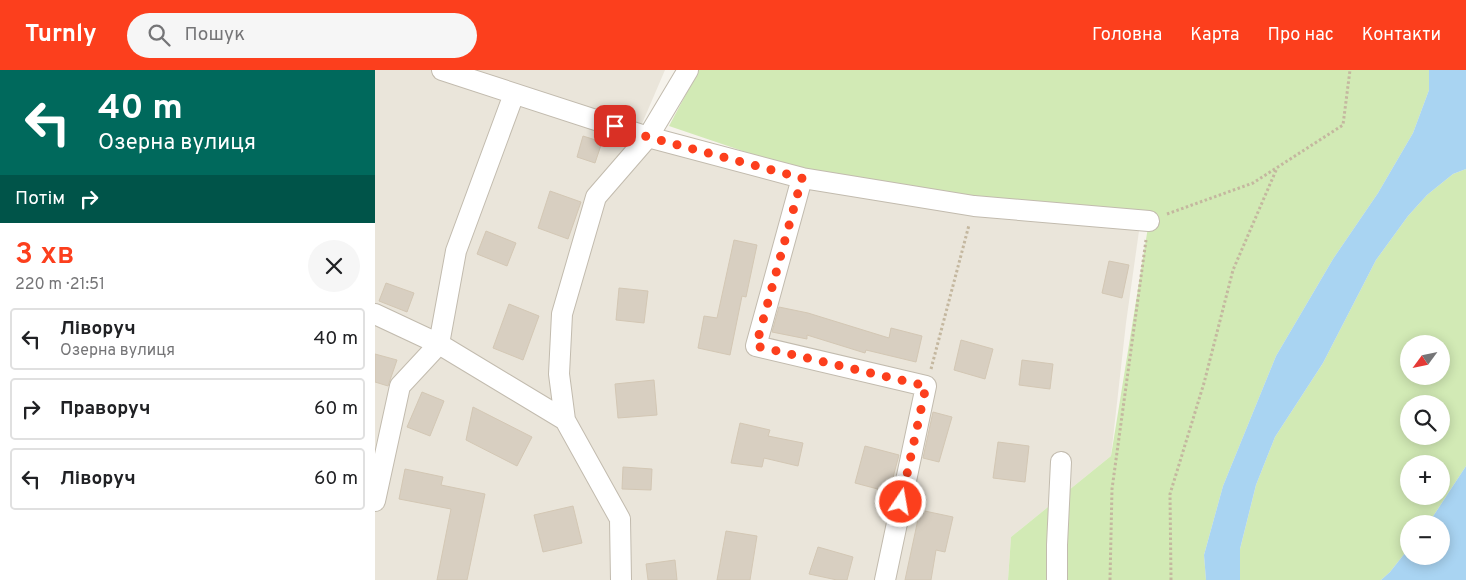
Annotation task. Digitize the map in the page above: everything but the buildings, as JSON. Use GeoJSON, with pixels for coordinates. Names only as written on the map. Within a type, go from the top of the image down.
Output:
{"type":"FeatureCollection","features":[{"type":"Feature","properties":{"kind":"street"},"geometry":{"type":"LineString","coordinates":[[442,70],[648,137],[802,178],[974,206],[1149,221]]}},
{"type":"Feature","properties":{"kind":"street"},"geometry":{"type":"LineString","coordinates":[[621,580],[620,519],[565,420],[559,374],[562,314],[596,197],[648,137],[688,70]]}},
{"type":"Feature","properties":{"kind":"street"},"geometry":{"type":"LineString","coordinates":[[375,501],[400,386],[439,344],[456,251],[514,94]]}},
{"type":"Feature","properties":{"kind":"street"},"geometry":{"type":"LineString","coordinates":[[802,178],[756,346],[926,386],[885,580]]}},
{"type":"Feature","properties":{"kind":"street"},"geometry":{"type":"LineString","coordinates":[[375,314],[439,344],[565,420]]}},
{"type":"Feature","properties":{"kind":"street"},"geometry":{"type":"LineString","coordinates":[[1057,580],[1061,462]]}},
{"type":"Feature","properties":{"kind":"path"},"geometry":{"type":"LineString","coordinates":[[1110,580],[1112,489],[1149,221],[1253,183],[1343,125],[1350,70]]}},
{"type":"Feature","properties":{"kind":"path"},"geometry":{"type":"LineString","coordinates":[[1171,580],[1170,494],[1204,383],[1233,270],[1277,167]]}},
{"type":"Feature","properties":{"kind":"path"},"geometry":{"type":"LineString","coordinates":[[926,386],[974,206]]}},
{"type":"Feature","properties":{"kind":"shaded area"},"geometry":{"type":"Polygon","coordinates":[[[375,70],[665,70],[635,140],[834,192],[1139,231],[1126,323],[1111,456],[1011,537],[1008,580],[375,580],[375,70]]]}},
{"type":"Feature","properties":{"kind":"green space"},"geometry":{"type":"Polygon","coordinates":[[[699,70],[1429,70],[1429,90],[1413,133],[1378,193],[1333,259],[1276,356],[1223,486],[1204,555],[1206,580],[1008,580],[1011,537],[1111,456],[1149,221],[975,202],[802,171],[669,126],[699,70]]]}},
{"type":"Feature","properties":{"kind":"green space"},"geometry":{"type":"Polygon","coordinates":[[[1466,169],[1466,466],[1450,490],[1450,455],[1400,455],[1400,505],[1440,505],[1434,515],[1400,515],[1400,559],[1381,580],[1240,580],[1240,549],[1256,485],[1275,437],[1323,363],[1376,260],[1408,216],[1427,195],[1453,174],[1466,169]]]}},
{"type":"Feature","properties":{"kind":"water"},"geometry":{"type":"Polygon","coordinates":[[[1429,70],[1466,70],[1466,169],[1453,174],[1427,195],[1408,216],[1376,260],[1323,363],[1275,437],[1256,485],[1240,549],[1240,580],[1206,580],[1204,555],[1223,486],[1276,356],[1333,259],[1378,193],[1413,133],[1429,90],[1429,70]]]}},
{"type":"Feature","properties":{"kind":"water"},"geometry":{"type":"Polygon","coordinates":[[[1466,466],[1466,580],[1381,580],[1400,559],[1400,565],[1450,565],[1450,515],[1434,515],[1440,505],[1450,505],[1450,490],[1466,466]]]}},
{"type":"Feature","properties":{"kind":"route"},"geometry":{"type":"LineString","coordinates":[[615,126],[648,137],[802,178],[756,346],[926,386],[901,502]]}}]}
